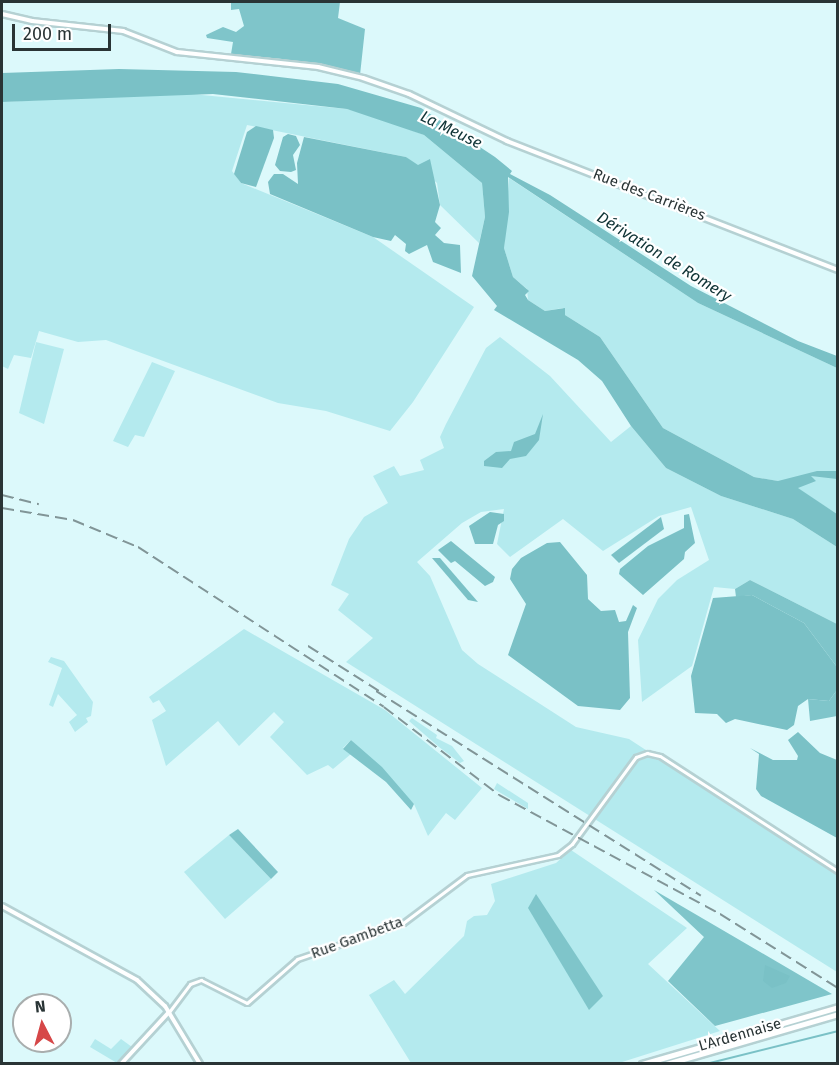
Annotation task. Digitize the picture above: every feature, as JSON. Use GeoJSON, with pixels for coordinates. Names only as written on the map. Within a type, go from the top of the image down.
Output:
{"type":"FeatureCollection","features":[{"type":"Feature","properties":{"kind":"highway","name":"L'Ardennaise"},"geometry":{"type":"LineString","coordinates":[[642,1064],[837,1007]]}},
{"type":"Feature","properties":{"kind":"highway","name":"L'Ardennaise"},"geometry":{"type":"LineString","coordinates":[[666,1064],[837,1014]]}},
{"type":"Feature","properties":{"kind":"main road","name":"Rue des Carrières"},"geometry":{"type":"LineString","coordinates":[[2,14],[32,21],[115,29],[177,52],[318,68],[363,78],[515,144],[837,270]]}},
{"type":"Feature","properties":{"kind":"main road"},"geometry":{"type":"LineString","coordinates":[[2,906],[123,970],[165,1006],[199,1063]]}},
{"type":"Feature","properties":{"kind":"main road"},"geometry":{"type":"LineString","coordinates":[[121,1064],[169,1012]]}},
{"type":"Feature","properties":{"kind":"street","name":"Rue Gambetta"},"geometry":{"type":"LineString","coordinates":[[169,1012],[190,984],[210,981],[244,1003],[297,959],[403,923],[472,873],[545,860],[564,851],[636,757],[647,753],[660,756],[837,871]]}},
{"type":"Feature","properties":{"kind":"shaded area"},"geometry":{"type":"Polygon","coordinates":[[[231,2],[340,2],[338,18],[365,29],[360,75],[282,59],[231,54],[233,42],[207,38],[206,35],[223,27],[236,32],[244,26],[239,9],[231,10],[231,2]]]}},
{"type":"Feature","properties":{"kind":"shaded area"},"geometry":{"type":"Polygon","coordinates":[[[181,93],[347,109],[372,115],[424,135],[482,183],[485,217],[479,243],[440,205],[437,183],[406,157],[247,125],[232,171],[241,183],[373,237],[474,307],[413,402],[390,431],[326,411],[278,403],[106,340],[78,342],[39,331],[31,358],[14,355],[8,369],[2,366],[2,102],[181,93]]]}},
{"type":"Feature","properties":{"kind":"shaded area"},"geometry":{"type":"Polygon","coordinates":[[[509,178],[698,303],[837,368],[837,514],[789,483],[754,477],[663,428],[600,337],[565,315],[563,308],[545,311],[528,300],[527,289],[513,277],[504,248],[509,178]]]}},
{"type":"Feature","properties":{"kind":"shaded area"},"geometry":{"type":"Polygon","coordinates":[[[500,337],[550,376],[611,442],[631,426],[666,468],[721,496],[793,519],[837,547],[837,624],[750,580],[735,589],[714,587],[692,666],[642,702],[638,640],[658,599],[677,580],[709,560],[691,507],[659,516],[603,551],[563,519],[510,557],[497,544],[504,509],[481,512],[462,523],[417,562],[430,576],[462,650],[478,664],[576,727],[629,739],[837,875],[837,972],[346,662],[373,638],[338,610],[349,594],[331,585],[349,539],[364,517],[388,503],[373,476],[394,466],[400,476],[424,470],[420,460],[444,448],[440,437],[446,424],[486,348],[500,337]]]}},
{"type":"Feature","properties":{"kind":"shaded area"},"geometry":{"type":"Polygon","coordinates":[[[36,342],[64,349],[44,424],[19,413],[36,342]]]}},
{"type":"Feature","properties":{"kind":"shaded area"},"geometry":{"type":"Polygon","coordinates":[[[152,362],[175,371],[144,437],[135,435],[128,447],[113,441],[152,362]]]}},
{"type":"Feature","properties":{"kind":"shaded area"},"geometry":{"type":"Polygon","coordinates":[[[750,580],[837,624],[837,667],[804,623],[752,595],[736,597],[735,589],[750,580]]]}},
{"type":"Feature","properties":{"kind":"shaded area"},"geometry":{"type":"Polygon","coordinates":[[[244,629],[385,710],[482,788],[455,820],[446,813],[428,836],[414,804],[351,740],[343,748],[351,754],[333,769],[328,765],[307,775],[270,737],[284,722],[274,712],[239,746],[218,721],[166,766],[152,720],[166,711],[159,700],[153,703],[149,697],[244,629]]]}},
{"type":"Feature","properties":{"kind":"shaded area"},"geometry":{"type":"Polygon","coordinates":[[[51,657],[64,661],[93,702],[91,716],[86,718],[88,722],[75,732],[69,722],[77,715],[58,694],[53,707],[49,705],[62,668],[48,662],[51,657]]]}},
{"type":"Feature","properties":{"kind":"shaded area"},"geometry":{"type":"Polygon","coordinates":[[[837,690],[837,716],[810,721],[808,699],[829,701],[837,690]]]}},
{"type":"Feature","properties":{"kind":"shaded area"},"geometry":{"type":"Polygon","coordinates":[[[412,718],[437,735],[436,738],[452,746],[464,761],[460,763],[439,747],[409,721],[412,718]]]}},
{"type":"Feature","properties":{"kind":"shaded area"},"geometry":{"type":"Polygon","coordinates":[[[351,740],[382,767],[414,804],[411,810],[386,782],[343,749],[351,740]]]}},
{"type":"Feature","properties":{"kind":"shaded area"},"geometry":{"type":"Polygon","coordinates":[[[497,783],[528,803],[528,809],[494,789],[497,783]]]}},
{"type":"Feature","properties":{"kind":"shaded area"},"geometry":{"type":"Polygon","coordinates":[[[238,829],[278,872],[271,879],[229,835],[238,829]]]}},
{"type":"Feature","properties":{"kind":"shaded area"},"geometry":{"type":"Polygon","coordinates":[[[229,835],[271,879],[225,919],[184,872],[229,835]]]}},
{"type":"Feature","properties":{"kind":"shaded area"},"geometry":{"type":"Polygon","coordinates":[[[571,850],[687,928],[648,964],[720,1031],[619,1063],[411,1063],[369,995],[394,980],[405,994],[464,936],[467,921],[474,916],[487,915],[495,901],[491,884],[556,863],[571,850]]]}},
{"type":"Feature","properties":{"kind":"shaded area"},"geometry":{"type":"Polygon","coordinates":[[[654,890],[832,994],[715,1026],[668,981],[704,937],[654,890]]]}},
{"type":"Feature","properties":{"kind":"shaded area"},"geometry":{"type":"Polygon","coordinates":[[[536,894],[603,996],[589,1010],[528,908],[536,894]]]}},
{"type":"Feature","properties":{"kind":"shaded area"},"geometry":{"type":"Polygon","coordinates":[[[95,1039],[111,1049],[121,1039],[132,1047],[117,1063],[90,1047],[95,1039]]]}},
{"type":"Feature","properties":{"kind":"water","name":"La Meuse"},"geometry":{"type":"Polygon","coordinates":[[[119,69],[236,72],[338,84],[421,108],[495,157],[512,171],[510,174],[550,195],[691,286],[798,341],[837,356],[837,368],[698,303],[508,177],[509,212],[504,248],[513,277],[529,291],[525,295],[528,300],[545,311],[565,308],[565,315],[600,337],[663,428],[754,477],[778,481],[817,471],[837,471],[837,479],[811,476],[816,481],[798,488],[837,514],[837,547],[793,519],[721,496],[666,468],[631,426],[602,381],[578,360],[494,310],[497,306],[472,276],[485,217],[482,183],[424,135],[347,109],[213,94],[2,102],[2,73],[119,69]]]}},
{"type":"Feature","properties":{"kind":"water"},"geometry":{"type":"Polygon","coordinates":[[[256,126],[273,130],[274,138],[256,187],[241,183],[234,174],[247,132],[256,126]]]}},
{"type":"Feature","properties":{"kind":"water"},"geometry":{"type":"Polygon","coordinates":[[[288,134],[296,136],[300,145],[293,155],[296,170],[291,172],[280,171],[275,165],[283,137],[288,134]]]}},
{"type":"Feature","properties":{"kind":"water"},"geometry":{"type":"Polygon","coordinates":[[[304,137],[406,157],[418,165],[430,159],[440,205],[435,222],[441,228],[435,235],[444,243],[460,245],[461,273],[433,262],[427,245],[409,254],[405,251],[406,244],[395,235],[391,241],[373,237],[270,194],[268,182],[274,174],[283,174],[298,184],[297,163],[304,137]]]}},
{"type":"Feature","properties":{"kind":"water"},"geometry":{"type":"Polygon","coordinates":[[[543,414],[539,440],[526,456],[510,459],[502,468],[484,466],[484,461],[496,452],[511,451],[514,442],[535,434],[543,414]]]}},
{"type":"Feature","properties":{"kind":"water"},"geometry":{"type":"Polygon","coordinates":[[[490,512],[504,514],[504,521],[498,525],[493,544],[475,544],[469,526],[490,512]]]}},
{"type":"Feature","properties":{"kind":"water"},"geometry":{"type":"Polygon","coordinates":[[[689,514],[695,543],[685,552],[684,559],[643,595],[619,574],[620,569],[648,546],[684,528],[684,515],[689,514]]]}},
{"type":"Feature","properties":{"kind":"water"},"geometry":{"type":"Polygon","coordinates":[[[661,517],[664,529],[619,563],[611,555],[661,517]]]}},
{"type":"Feature","properties":{"kind":"water"},"geometry":{"type":"Polygon","coordinates":[[[451,541],[495,577],[493,582],[485,586],[455,561],[451,563],[438,550],[451,541]]]}},
{"type":"Feature","properties":{"kind":"water"},"geometry":{"type":"Polygon","coordinates":[[[560,542],[587,575],[588,599],[601,611],[615,610],[619,622],[626,621],[633,605],[637,608],[628,632],[630,698],[620,710],[578,706],[508,655],[526,604],[510,579],[512,569],[521,558],[547,543],[560,542]]]}},
{"type":"Feature","properties":{"kind":"water"},"geometry":{"type":"Polygon","coordinates":[[[432,558],[440,558],[478,602],[468,600],[432,558]]]}},
{"type":"Feature","properties":{"kind":"water"},"geometry":{"type":"Polygon","coordinates":[[[752,595],[804,623],[837,667],[837,690],[829,701],[808,699],[798,706],[794,725],[787,730],[735,719],[726,723],[717,714],[695,713],[691,676],[713,598],[752,595]]]}},
{"type":"Feature","properties":{"kind":"water"},"geometry":{"type":"Polygon","coordinates":[[[798,732],[820,753],[837,760],[837,838],[761,796],[756,789],[759,754],[750,748],[773,760],[797,760],[798,756],[788,740],[798,732]]]}},
{"type":"Feature","properties":{"kind":"water"},"geometry":{"type":"Polygon","coordinates":[[[765,965],[790,976],[786,983],[772,988],[763,981],[765,965]]]}},
{"type":"Feature","properties":{"kind":"waterway"},"geometry":{"type":"LineString","coordinates":[[706,1064],[838,1031]]}},
{"type":"Feature","properties":{"kind":"railway"},"geometry":{"type":"LineString","coordinates":[[2,495],[39,504]]}},
{"type":"Feature","properties":{"kind":"railway"},"geometry":{"type":"LineString","coordinates":[[2,508],[73,520],[138,547],[384,707],[499,795],[720,914],[838,988]]}},
{"type":"Feature","properties":{"kind":"railway"},"geometry":{"type":"LineString","coordinates":[[308,646],[384,694]]}},
{"type":"Feature","properties":{"kind":"railway"},"geometry":{"type":"LineString","coordinates":[[376,691],[701,896]]}},
{"type":"Feature","properties":{"kind":"water label","name":"Dérivation de Romery"},"geometry":{"type":"Point","coordinates":[664,257]}}]}
